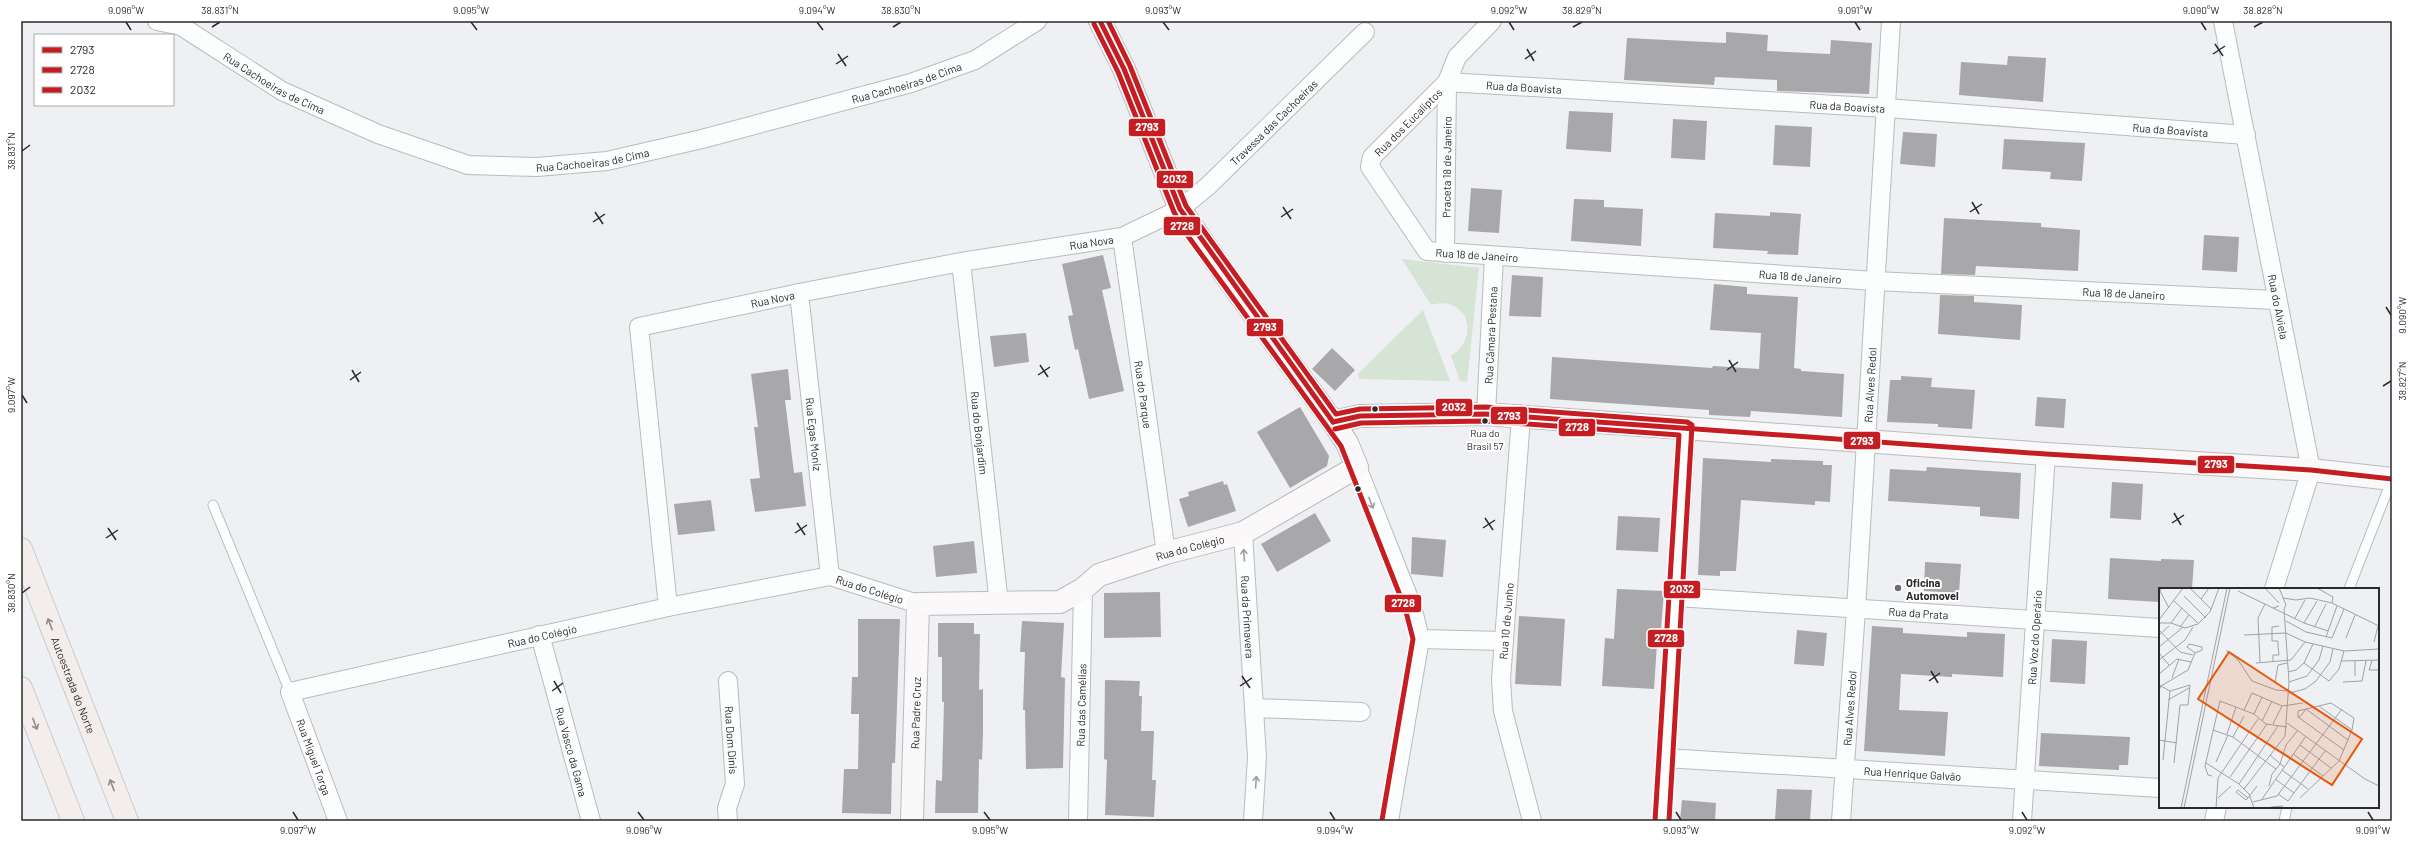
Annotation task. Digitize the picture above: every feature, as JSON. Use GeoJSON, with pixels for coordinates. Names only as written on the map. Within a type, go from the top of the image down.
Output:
{"type":"FeatureCollection","features":[{"type":"Feature","properties":{"kind":"highway","name":"Autoestrada do Norte"},"geometry":{"type":"LineString","coordinates":[[21,549],[127,821]]}},
{"type":"Feature","properties":{"kind":"highway"},"geometry":{"type":"LineString","coordinates":[[21,688],[73,821]]}},
{"type":"Feature","properties":{"kind":"street","name":"Rua Cachoeiras de Cima"},"geometry":{"type":"LineString","coordinates":[[157,21],[181,26],[282,91],[378,134],[468,165],[537,167],[606,161],[702,140],[911,84],[975,60],[1037,21]]}},
{"type":"Feature","properties":{"kind":"street"},"geometry":{"type":"LineString","coordinates":[[1100,21],[1132,89],[1180,209],[1219,267],[1348,443],[1412,606],[1420,639],[1389,821]]}},
{"type":"Feature","properties":{"kind":"street","name":"Rua dos Eucaliptos"},"geometry":{"type":"LineString","coordinates":[[1370,168],[1372,158],[1447,82],[1457,57],[1492,21]]}},
{"type":"Feature","properties":{"kind":"street","name":"Rua Alves Redol"},"geometry":{"type":"LineString","coordinates":[[1841,821],[1856,610],[1891,21]]}},
{"type":"Feature","properties":{"kind":"street","name":"Rua do Alviela"},"geometry":{"type":"LineString","coordinates":[[2224,21],[2276,300],[2311,470],[2274,588]]}},
{"type":"Feature","properties":{"kind":"street","name":"Travessa das Cachoeiras"},"geometry":{"type":"LineString","coordinates":[[1180,209],[1208,186],[1365,32]]}},
{"type":"Feature","properties":{"kind":"street","name":"Rua da Boavista"},"geometry":{"type":"LineString","coordinates":[[1447,82],[1886,108],[2246,135]]}},
{"type":"Feature","properties":{"kind":"street","name":"Praceta 18 de Janeiro"},"geometry":{"type":"LineString","coordinates":[[1445,253],[1447,82]]}},
{"type":"Feature","properties":{"kind":"street","name":"Rua 18 de Janeiro"},"geometry":{"type":"LineString","coordinates":[[1370,168],[1426,251],[1875,280],[2276,300]]}},
{"type":"Feature","properties":{"kind":"street","name":"Rua Nova"},"geometry":{"type":"LineString","coordinates":[[668,607],[639,327],[799,293],[961,262],[1122,237],[1180,209]]}},
{"type":"Feature","properties":{"kind":"street","name":"Rua do Parque"},"geometry":{"type":"LineString","coordinates":[[1122,237],[1166,553]]}},
{"type":"Feature","properties":{"kind":"street","name":"Rua Câmara Pestana"},"geometry":{"type":"LineString","coordinates":[[1486,414],[1494,256]]}},
{"type":"Feature","properties":{"kind":"street","name":"Rua do Bonjardim"},"geometry":{"type":"LineString","coordinates":[[961,262],[998,604]]}},
{"type":"Feature","properties":{"kind":"street","name":"Rua Egas Moniz"},"geometry":{"type":"LineString","coordinates":[[799,293],[830,576]]}},
{"type":"Feature","properties":{"kind":"street"},"geometry":{"type":"LineString","coordinates":[[1333,422],[1360,416],[1486,414],[1522,418],[1866,442],[2311,470],[2392,479]]}},
{"type":"Feature","properties":{"kind":"street","name":"Rua 10 de Junho"},"geometry":{"type":"LineString","coordinates":[[1522,418],[1501,679],[1503,711],[1532,821]]}},
{"type":"Feature","properties":{"kind":"street"},"geometry":{"type":"LineString","coordinates":[[1662,821],[1665,758],[1677,597],[1686,429]]}},
{"type":"Feature","properties":{"kind":"street","name":"Rua Voz do Operário"},"geometry":{"type":"LineString","coordinates":[[2022,821],[2046,454]]}},
{"type":"Feature","properties":{"kind":"street","name":"Rua do Colégio"},"geometry":{"type":"LineString","coordinates":[[290,692],[668,607],[830,576],[918,604],[1060,602],[1083,589],[1099,575],[1166,553],[1243,533],[1357,467]]}},
{"type":"Feature","properties":{"kind":"street","name":"Rua da Primavera"},"geometry":{"type":"LineString","coordinates":[[1243,533],[1257,757],[1253,821]]}},
{"type":"Feature","properties":{"kind":"street","name":"Rua das Camélias"},"geometry":{"type":"LineString","coordinates":[[1078,821],[1083,589]]}},
{"type":"Feature","properties":{"kind":"street","name":"Rua da Prata"},"geometry":{"type":"LineString","coordinates":[[1677,597],[1856,610],[2159,628]]}},
{"type":"Feature","properties":{"kind":"street","name":"Rua Padre Cruz"},"geometry":{"type":"LineString","coordinates":[[912,821],[918,604]]}},
{"type":"Feature","properties":{"kind":"street","name":"Rua Vasco da Gama"},"geometry":{"type":"LineString","coordinates":[[540,635],[591,821]]}},
{"type":"Feature","properties":{"kind":"street"},"geometry":{"type":"LineString","coordinates":[[1420,639],[1504,641]]}},
{"type":"Feature","properties":{"kind":"street","name":"Rua Dom Dinis"},"geometry":{"type":"LineString","coordinates":[[728,681],[735,784],[727,808],[728,821]]}},
{"type":"Feature","properties":{"kind":"street","name":"Rua Miguel Torga"},"geometry":{"type":"LineString","coordinates":[[290,692],[338,821]]}},
{"type":"Feature","properties":{"kind":"street"},"geometry":{"type":"LineString","coordinates":[[1254,708],[1361,712]]}},
{"type":"Feature","properties":{"kind":"street","name":"Rua Henrique Galvão"},"geometry":{"type":"LineString","coordinates":[[1665,758],[2159,788]]}},
{"type":"Feature","properties":{"kind":"street"},"geometry":{"type":"LineString","coordinates":[[2214,821],[2217,808]]}},
{"type":"Feature","properties":{"kind":"lane"},"geometry":{"type":"LineString","coordinates":[[2349,588],[2392,479]]}},
{"type":"Feature","properties":{"kind":"lane"},"geometry":{"type":"LineString","coordinates":[[213,505],[290,692]]}},
{"type":"Feature","properties":{"kind":"lane"},"geometry":{"type":"LineString","coordinates":[[2284,821],[2287,808]]}},
{"type":"Feature","properties":{"kind":"green space"},"geometry":{"type":"Polygon","coordinates":[[[1402,259],[1479,268],[1467,382],[1460,381],[1451,356],[1460,348],[1466,338],[1468,328],[1466,319],[1461,311],[1453,306],[1443,303],[1431,305],[1402,259]]]}},
{"type":"Feature","properties":{"kind":"green space"},"geometry":{"type":"Polygon","coordinates":[[[1423,310],[1450,381],[1359,379],[1358,374],[1423,310]]]}},
{"type":"Feature","properties":{"kind":"building"},"geometry":{"type":"Polygon","coordinates":[[[1726,32],[1768,35],[1767,51],[1830,54],[1831,40],[1872,43],[1869,94],[1777,91],[1777,80],[1715,77],[1714,85],[1624,80],[1627,38],[1726,43],[1726,32]]]}},
{"type":"Feature","properties":{"kind":"building"},"geometry":{"type":"Polygon","coordinates":[[[2008,56],[2046,58],[2043,102],[1959,95],[1961,62],[2007,65],[2008,56]]]}},
{"type":"Feature","properties":{"kind":"building"},"geometry":{"type":"Polygon","coordinates":[[[1569,111],[1613,113],[1611,152],[1566,149],[1569,111]]]}},
{"type":"Feature","properties":{"kind":"building"},"geometry":{"type":"Polygon","coordinates":[[[1673,119],[1707,121],[1705,160],[1671,158],[1673,119]]]}},
{"type":"Feature","properties":{"kind":"building"},"geometry":{"type":"Polygon","coordinates":[[[1775,125],[1812,127],[1810,167],[1773,165],[1775,125]]]}},
{"type":"Feature","properties":{"kind":"building"},"geometry":{"type":"Polygon","coordinates":[[[1903,132],[1937,134],[1935,167],[1900,164],[1903,132]]]}},
{"type":"Feature","properties":{"kind":"building"},"geometry":{"type":"Polygon","coordinates":[[[2004,139],[2085,143],[2082,181],[2050,179],[2051,172],[2002,169],[2004,139]]]}},
{"type":"Feature","properties":{"kind":"building"},"geometry":{"type":"Polygon","coordinates":[[[1471,188],[1502,190],[1499,233],[1468,231],[1471,188]]]}},
{"type":"Feature","properties":{"kind":"building"},"geometry":{"type":"Polygon","coordinates":[[[1574,199],[1604,200],[1604,207],[1643,209],[1641,246],[1571,241],[1574,199]]]}},
{"type":"Feature","properties":{"kind":"building"},"geometry":{"type":"Polygon","coordinates":[[[1770,212],[1801,214],[1798,255],[1767,254],[1768,251],[1713,248],[1715,213],[1770,216],[1770,212]]]}},
{"type":"Feature","properties":{"kind":"building"},"geometry":{"type":"Polygon","coordinates":[[[1944,218],[2041,223],[2041,227],[2080,230],[2078,271],[1976,266],[1975,275],[1941,274],[1944,218]]]}},
{"type":"Feature","properties":{"kind":"building"},"geometry":{"type":"Polygon","coordinates":[[[2204,235],[2239,237],[2237,272],[2202,270],[2204,235]]]}},
{"type":"Feature","properties":{"kind":"building"},"geometry":{"type":"Polygon","coordinates":[[[1103,255],[1111,288],[1102,290],[1124,391],[1089,399],[1078,349],[1075,350],[1068,316],[1073,315],[1062,264],[1103,255]]]}},
{"type":"Feature","properties":{"kind":"building"},"geometry":{"type":"Polygon","coordinates":[[[1512,275],[1543,277],[1541,317],[1509,316],[1512,275]]]}},
{"type":"Feature","properties":{"kind":"building"},"geometry":{"type":"Polygon","coordinates":[[[1714,284],[1747,287],[1747,294],[1798,297],[1794,368],[1801,369],[1801,371],[1844,374],[1842,417],[1751,411],[1750,417],[1709,415],[1709,410],[1550,399],[1552,357],[1712,368],[1713,366],[1759,369],[1761,333],[1710,330],[1714,284]]]}},
{"type":"Feature","properties":{"kind":"building"},"geometry":{"type":"Polygon","coordinates":[[[1940,295],[1974,296],[1974,302],[2022,305],[2020,340],[1938,334],[1940,295]]]}},
{"type":"Feature","properties":{"kind":"building"},"geometry":{"type":"Polygon","coordinates":[[[1026,333],[1029,362],[994,367],[990,336],[1026,333]]]}},
{"type":"Feature","properties":{"kind":"building"},"geometry":{"type":"Polygon","coordinates":[[[1332,348],[1355,370],[1335,391],[1312,369],[1332,348]]]}},
{"type":"Feature","properties":{"kind":"building"},"geometry":{"type":"Polygon","coordinates":[[[788,369],[791,400],[785,400],[794,473],[802,472],[806,506],[755,512],[750,479],[760,478],[754,427],[758,427],[751,374],[788,369]]]}},
{"type":"Feature","properties":{"kind":"building"},"geometry":{"type":"Polygon","coordinates":[[[1901,376],[1932,378],[1931,387],[1975,390],[1972,429],[1938,427],[1938,424],[1887,422],[1890,380],[1901,380],[1901,376]]]}},
{"type":"Feature","properties":{"kind":"building"},"geometry":{"type":"Polygon","coordinates":[[[2037,397],[2066,399],[2064,428],[2035,426],[2037,397]]]}},
{"type":"Feature","properties":{"kind":"building"},"geometry":{"type":"Polygon","coordinates":[[[1300,407],[1329,456],[1327,466],[1290,488],[1257,432],[1300,407]]]}},
{"type":"Feature","properties":{"kind":"building"},"geometry":{"type":"Polygon","coordinates":[[[1703,458],[1771,462],[1771,459],[1823,461],[1823,465],[1832,465],[1830,502],[1815,501],[1815,505],[1741,500],[1736,571],[1720,571],[1720,576],[1698,575],[1703,458]]]}},
{"type":"Feature","properties":{"kind":"building"},"geometry":{"type":"Polygon","coordinates":[[[1927,467],[2021,473],[2019,519],[1980,516],[1980,507],[1888,501],[1890,469],[1926,471],[1927,467]]]}},
{"type":"Feature","properties":{"kind":"building"},"geometry":{"type":"Polygon","coordinates":[[[1223,481],[1224,485],[1227,484],[1236,511],[1188,527],[1179,499],[1189,496],[1188,492],[1223,481]]]}},
{"type":"Feature","properties":{"kind":"building"},"geometry":{"type":"Polygon","coordinates":[[[2112,482],[2143,484],[2141,520],[2110,518],[2112,482]]]}},
{"type":"Feature","properties":{"kind":"building"},"geometry":{"type":"Polygon","coordinates":[[[711,500],[715,531],[678,535],[674,504],[711,500]]]}},
{"type":"Feature","properties":{"kind":"building"},"geometry":{"type":"Polygon","coordinates":[[[1315,513],[1331,541],[1277,572],[1261,544],[1315,513]]]}},
{"type":"Feature","properties":{"kind":"building"},"geometry":{"type":"Polygon","coordinates":[[[1618,516],[1660,518],[1658,552],[1616,550],[1618,516]]]}},
{"type":"Feature","properties":{"kind":"building"},"geometry":{"type":"Polygon","coordinates":[[[1412,537],[1446,540],[1443,577],[1411,574],[1412,537]]]}},
{"type":"Feature","properties":{"kind":"building"},"geometry":{"type":"Polygon","coordinates":[[[974,541],[977,573],[936,577],[933,546],[974,541]]]}},
{"type":"Feature","properties":{"kind":"building"},"geometry":{"type":"Polygon","coordinates":[[[2110,558],[2161,561],[2161,559],[2194,560],[2192,588],[2159,588],[2159,602],[2108,599],[2110,558]]]}},
{"type":"Feature","properties":{"kind":"building"},"geometry":{"type":"Polygon","coordinates":[[[1925,562],[1961,564],[1959,593],[1924,591],[1925,562]]]}},
{"type":"Feature","properties":{"kind":"building"},"geometry":{"type":"Polygon","coordinates":[[[1617,589],[1664,591],[1661,629],[1658,628],[1654,689],[1602,686],[1605,638],[1614,639],[1617,589]]]}},
{"type":"Feature","properties":{"kind":"building"},"geometry":{"type":"Polygon","coordinates":[[[1160,592],[1161,637],[1104,638],[1104,593],[1160,592]]]}},
{"type":"Feature","properties":{"kind":"building"},"geometry":{"type":"Polygon","coordinates":[[[1519,616],[1565,619],[1561,686],[1515,684],[1519,616]]]}},
{"type":"Feature","properties":{"kind":"building"},"geometry":{"type":"Polygon","coordinates":[[[858,619],[900,619],[895,763],[892,763],[891,814],[842,813],[844,769],[858,769],[859,714],[851,714],[852,677],[858,677],[858,619]]]}},
{"type":"Feature","properties":{"kind":"building"},"geometry":{"type":"Polygon","coordinates":[[[1022,621],[1064,623],[1061,677],[1065,678],[1063,768],[1026,769],[1025,710],[1023,710],[1025,652],[1020,652],[1022,621]]]}},
{"type":"Feature","properties":{"kind":"building"},"geometry":{"type":"Polygon","coordinates":[[[938,623],[974,623],[974,634],[980,634],[979,690],[983,689],[983,733],[982,760],[979,759],[978,813],[935,813],[936,780],[942,781],[944,702],[942,702],[942,657],[938,657],[938,623]]]}},
{"type":"Feature","properties":{"kind":"building"},"geometry":{"type":"Polygon","coordinates":[[[1872,626],[1903,628],[1903,633],[1967,637],[1967,632],[2005,634],[2003,677],[1952,674],[1952,677],[1901,674],[1899,710],[1948,712],[1945,756],[1864,751],[1872,626]]]}},
{"type":"Feature","properties":{"kind":"building"},"geometry":{"type":"Polygon","coordinates":[[[1797,630],[1827,633],[1824,666],[1794,664],[1797,630]]]}},
{"type":"Feature","properties":{"kind":"building"},"geometry":{"type":"Polygon","coordinates":[[[2052,639],[2087,641],[2085,684],[2050,682],[2052,639]]]}},
{"type":"Feature","properties":{"kind":"building"},"geometry":{"type":"Polygon","coordinates":[[[1105,680],[1140,681],[1139,696],[1142,696],[1141,731],[1154,731],[1152,780],[1156,780],[1154,817],[1105,815],[1107,760],[1104,759],[1105,680]]]}},
{"type":"Feature","properties":{"kind":"building"},"geometry":{"type":"Polygon","coordinates":[[[2041,733],[2130,737],[2128,765],[2119,765],[2119,770],[2039,766],[2041,733]]]}},
{"type":"Feature","properties":{"kind":"building"},"geometry":{"type":"Polygon","coordinates":[[[1777,789],[1812,790],[1810,821],[1775,821],[1777,789]]]}},
{"type":"Feature","properties":{"kind":"building"},"geometry":{"type":"Polygon","coordinates":[[[1682,800],[1716,803],[1715,821],[1680,821],[1682,800]]]}},
{"type":"Feature","properties":{"kind":"transit line","name":"2793"},"geometry":{"type":"LineString","coordinates":[[1100,21],[1124,69],[1180,209],[1333,422]]}},
{"type":"Feature","properties":{"kind":"transit line","name":"2032"},"geometry":{"type":"LineString","coordinates":[[1108,21],[1130,66],[1186,206],[1336,414],[1360,409],[1486,407],[1687,422],[1692,425],[1669,821]]}},
{"type":"Feature","properties":{"kind":"transit line","name":"2728"},"geometry":{"type":"LineString","coordinates":[[1094,24],[1118,72],[1174,212],[1185,232],[1341,446],[1405,608],[1413,639],[1382,820]]}},
{"type":"Feature","properties":{"kind":"transit line","name":"2793"},"geometry":{"type":"LineString","coordinates":[[1333,422],[1360,416],[1486,414],[2046,454],[2311,470],[2392,479]]}},
{"type":"Feature","properties":{"kind":"transit line","name":"2728"},"geometry":{"type":"LineString","coordinates":[[1335,429],[1361,423],[1486,421],[1679,435],[1655,821]]}},
{"type":"Feature","properties":{"kind":"place","name":"Rua do Brasil 57"},"geometry":{"type":"Point","coordinates":[1485,421]}},
{"type":"Feature","properties":{"kind":"place","name":"Oficina Automovel"},"geometry":{"type":"Point","coordinates":[1898,588]}}]}
